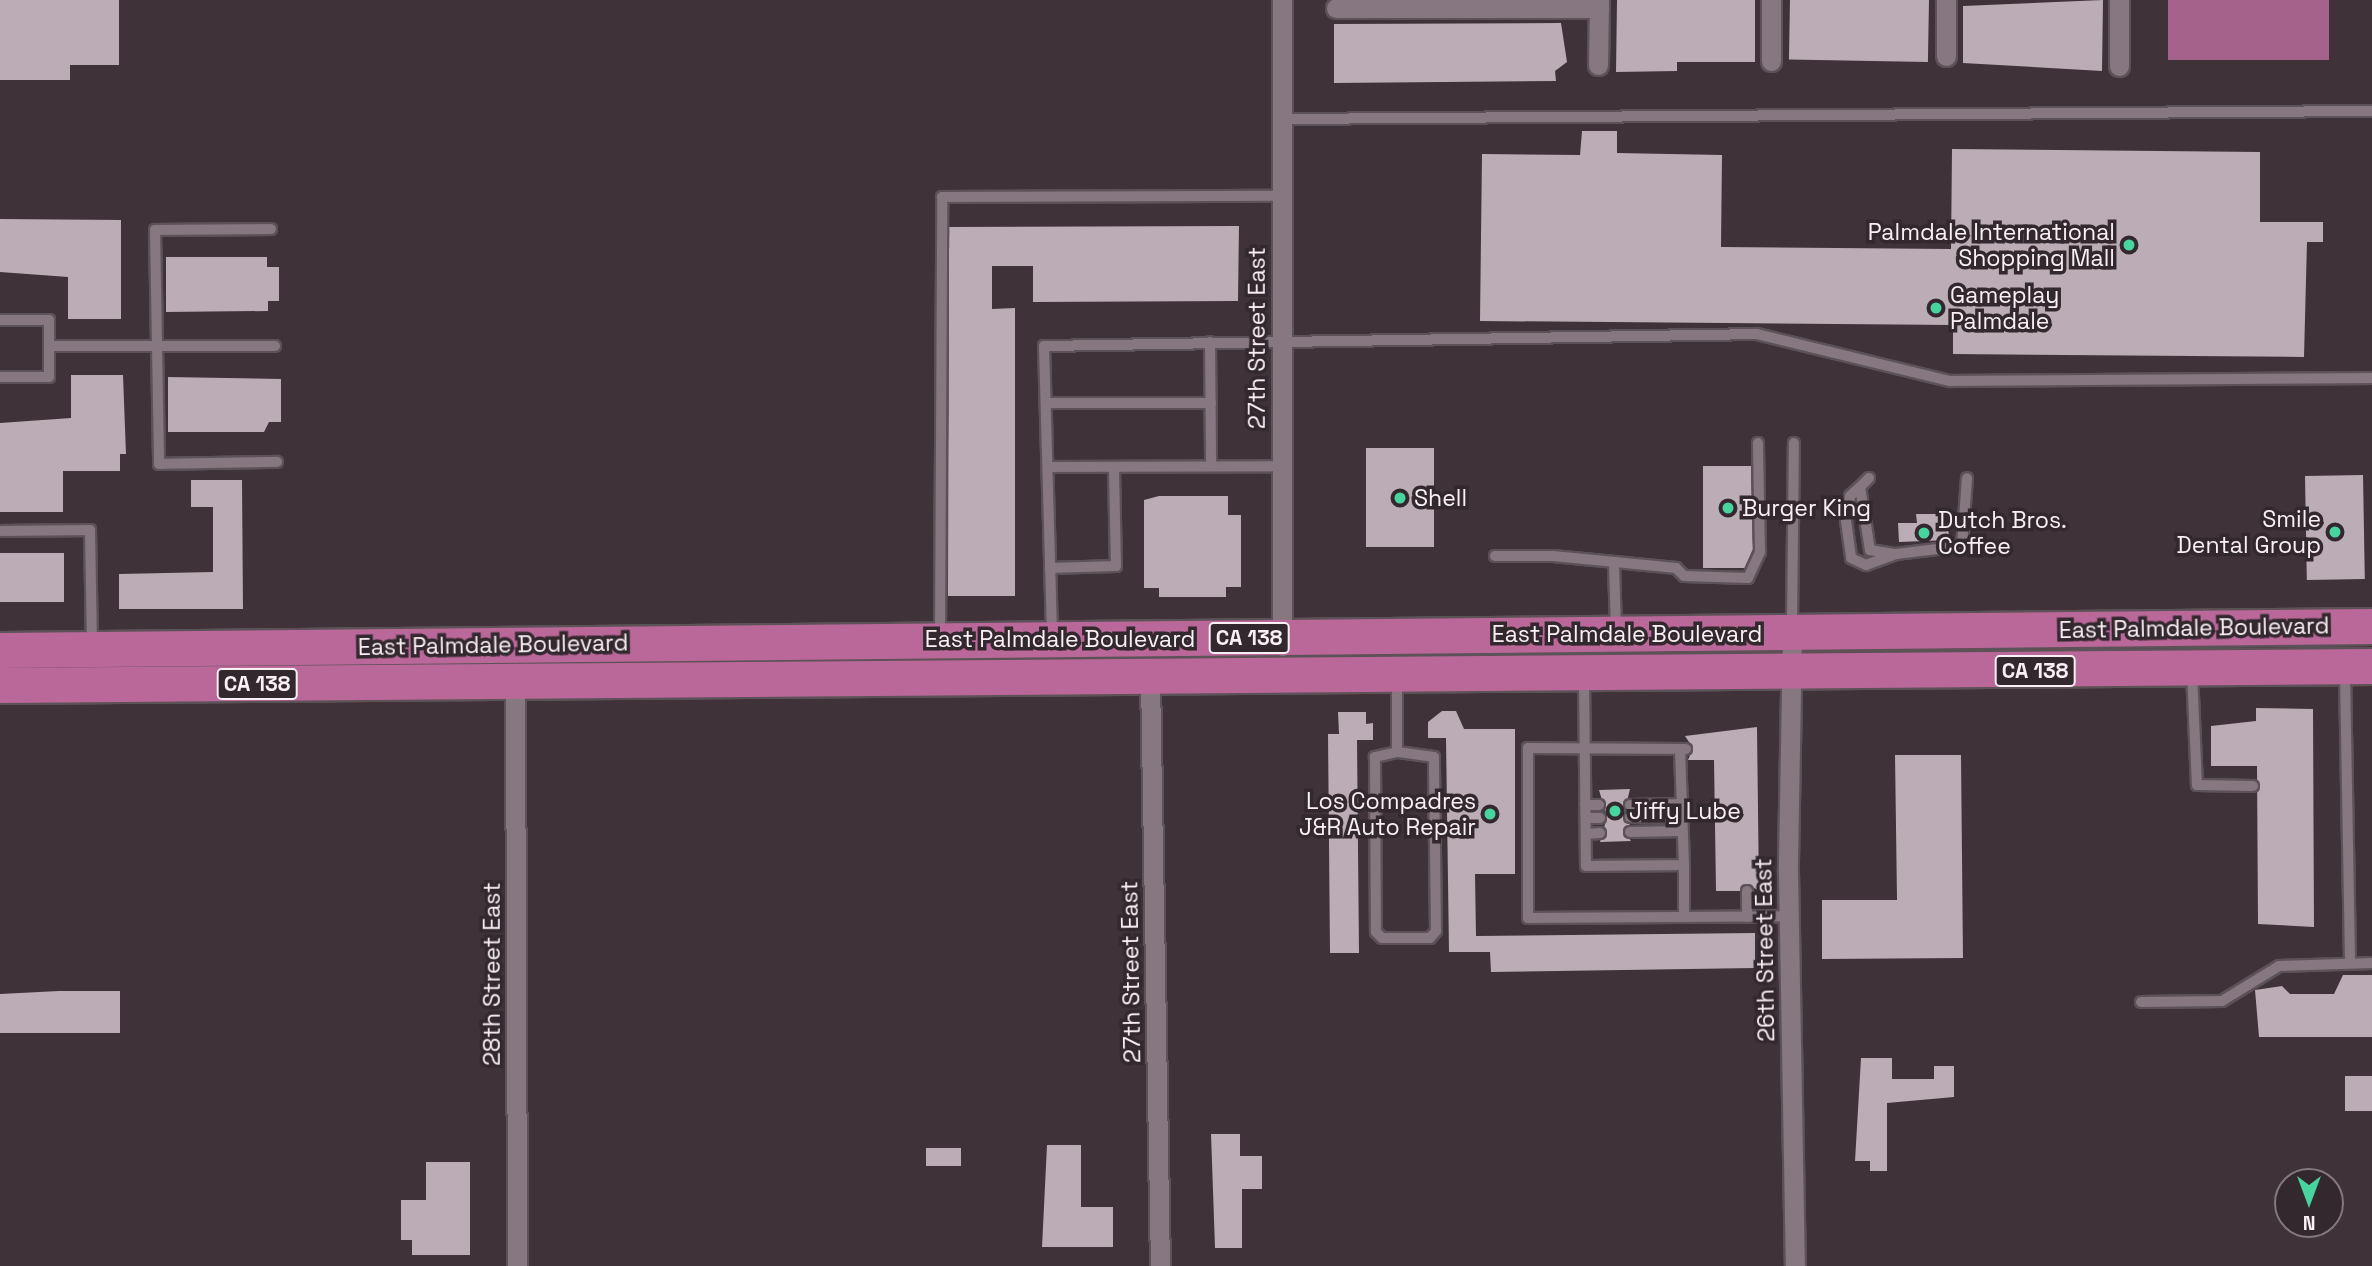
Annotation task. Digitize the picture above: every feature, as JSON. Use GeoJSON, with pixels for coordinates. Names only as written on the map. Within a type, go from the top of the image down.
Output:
{"type":"FeatureCollection","features":[{"type":"Feature","properties":{"kind":"highway","name":"East Palmdale Boulevard"},"geometry":{"type":"LineString","coordinates":[[0,650],[2372,626]]}},
{"type":"Feature","properties":{"kind":"highway","name":"East Palmdale Boulevard"},"geometry":{"type":"LineString","coordinates":[[0,685],[1397,677],[2359,666]]}},
{"type":"Feature","properties":{"kind":"street","name":"27th Street East"},"geometry":{"type":"LineString","coordinates":[[1282,0],[1282,677]]}},
{"type":"Feature","properties":{"kind":"street"},"geometry":{"type":"LineString","coordinates":[[1771,0],[1771,61]]}},
{"type":"Feature","properties":{"kind":"street"},"geometry":{"type":"LineString","coordinates":[[1945,0],[1946,56]]}},
{"type":"Feature","properties":{"kind":"street"},"geometry":{"type":"LineString","coordinates":[[2119,0],[2119,66]]}},
{"type":"Feature","properties":{"kind":"street"},"geometry":{"type":"LineString","coordinates":[[1336,8],[1409,4],[1599,4],[1598,65]]}},
{"type":"Feature","properties":{"kind":"street","name":"26th Street East"},"geometry":{"type":"LineString","coordinates":[[1792,633],[1788,916],[1795,1266]]}},
{"type":"Feature","properties":{"kind":"street","name":"27th Street East"},"geometry":{"type":"LineString","coordinates":[[1150,677],[1160,1266]]}},
{"type":"Feature","properties":{"kind":"street","name":"28th Street East"},"geometry":{"type":"LineString","coordinates":[[515,682],[517,1266]]}},
{"type":"Feature","properties":{"kind":"lane"},"geometry":{"type":"LineString","coordinates":[[1282,119],[2372,111]]}},
{"type":"Feature","properties":{"kind":"lane"},"geometry":{"type":"LineString","coordinates":[[940,640],[942,197],[1282,196]]}},
{"type":"Feature","properties":{"kind":"lane"},"geometry":{"type":"LineString","coordinates":[[271,229],[155,230],[159,464],[276,462]]}},
{"type":"Feature","properties":{"kind":"lane"},"geometry":{"type":"LineString","coordinates":[[0,320],[49,320],[50,346],[49,377],[0,377]]}},
{"type":"Feature","properties":{"kind":"lane"},"geometry":{"type":"LineString","coordinates":[[1052,639],[1044,346],[1757,334],[1950,381],[2372,377]]}},
{"type":"Feature","properties":{"kind":"lane"},"geometry":{"type":"LineString","coordinates":[[1210,342],[1211,466]]}},
{"type":"Feature","properties":{"kind":"lane"},"geometry":{"type":"LineString","coordinates":[[50,346],[275,346]]}},
{"type":"Feature","properties":{"kind":"lane"},"geometry":{"type":"LineString","coordinates":[[1046,403],[1211,403]]}},
{"type":"Feature","properties":{"kind":"lane"},"geometry":{"type":"LineString","coordinates":[[1495,556],[1676,568],[1684,576],[1733,580],[1748,578],[1756,568],[1758,443]]}},
{"type":"Feature","properties":{"kind":"lane"},"geometry":{"type":"LineString","coordinates":[[1792,633],[1794,443]]}},
{"type":"Feature","properties":{"kind":"lane"},"geometry":{"type":"LineString","coordinates":[[1048,467],[1282,466]]}},
{"type":"Feature","properties":{"kind":"lane"},"geometry":{"type":"LineString","coordinates":[[1050,568],[1116,566],[1114,467]]}},
{"type":"Feature","properties":{"kind":"lane"},"geometry":{"type":"LineString","coordinates":[[1869,478],[1850,496],[1846,521],[1851,558],[1866,565],[1896,554],[1962,546],[1967,478]]}},
{"type":"Feature","properties":{"kind":"lane"},"geometry":{"type":"LineString","coordinates":[[1860,487],[1870,550],[1896,554]]}},
{"type":"Feature","properties":{"kind":"lane"},"geometry":{"type":"LineString","coordinates":[[0,531],[90,530],[92,649]]}},
{"type":"Feature","properties":{"kind":"lane"},"geometry":{"type":"LineString","coordinates":[[1614,565],[1616,633]]}},
{"type":"Feature","properties":{"kind":"lane"},"geometry":{"type":"LineString","coordinates":[[2350,963],[2359,666]]}},
{"type":"Feature","properties":{"kind":"lane"},"geometry":{"type":"LineString","coordinates":[[2192,668],[2197,785],[2253,786]]}},
{"type":"Feature","properties":{"kind":"lane"},"geometry":{"type":"LineString","coordinates":[[1584,675],[1586,866],[1684,865]]}},
{"type":"Feature","properties":{"kind":"lane"},"geometry":{"type":"LineString","coordinates":[[1397,677],[1397,752]]}},
{"type":"Feature","properties":{"kind":"lane"},"geometry":{"type":"LineString","coordinates":[[1684,917],[1683,749],[1528,748],[1528,918],[1747,917],[1788,916]]}},
{"type":"Feature","properties":{"kind":"lane"},"geometry":{"type":"LineString","coordinates":[[1397,752],[1434,757],[1436,931],[1430,937],[1382,937],[1376,932],[1375,757],[1397,752]]}},
{"type":"Feature","properties":{"kind":"lane"},"geometry":{"type":"LineString","coordinates":[[1630,805],[1682,804]]}},
{"type":"Feature","properties":{"kind":"lane"},"geometry":{"type":"LineString","coordinates":[[1585,806],[1599,806]]}},
{"type":"Feature","properties":{"kind":"lane"},"geometry":{"type":"LineString","coordinates":[[1630,817],[1682,817]]}},
{"type":"Feature","properties":{"kind":"lane"},"geometry":{"type":"LineString","coordinates":[[1586,818],[1600,818]]}},
{"type":"Feature","properties":{"kind":"lane"},"geometry":{"type":"LineString","coordinates":[[1630,832],[1682,831]]}},
{"type":"Feature","properties":{"kind":"lane"},"geometry":{"type":"LineString","coordinates":[[1586,834],[1600,833]]}},
{"type":"Feature","properties":{"kind":"lane"},"geometry":{"type":"LineString","coordinates":[[1747,891],[1747,917]]}},
{"type":"Feature","properties":{"kind":"lane"},"geometry":{"type":"LineString","coordinates":[[2141,1002],[2222,1001],[2279,966],[2372,963]]}},
{"type":"Feature","properties":{"kind":"shaded area"},"geometry":{"type":"Polygon","coordinates":[[[2168,0],[2329,0],[2329,60],[2168,60],[2168,0]]]}},
{"type":"Feature","properties":{"kind":"building"},"geometry":{"type":"Polygon","coordinates":[[[0,0],[119,0],[119,65],[70,65],[70,80],[0,80],[0,0]]]}},
{"type":"Feature","properties":{"kind":"building"},"geometry":{"type":"Polygon","coordinates":[[[1617,0],[1755,0],[1755,62],[1677,62],[1677,71],[1616,72],[1617,0]]]}},
{"type":"Feature","properties":{"kind":"building"},"geometry":{"type":"Polygon","coordinates":[[[1790,0],[1929,0],[1928,62],[1789,60],[1790,0]]]}},
{"type":"Feature","properties":{"kind":"building"},"geometry":{"type":"Polygon","coordinates":[[[2103,0],[2102,71],[1963,63],[1963,6],[2103,0]]]}},
{"type":"Feature","properties":{"kind":"building"},"geometry":{"type":"Polygon","coordinates":[[[1561,23],[1567,62],[1555,71],[1556,81],[1334,83],[1334,24],[1561,23]]]}},
{"type":"Feature","properties":{"kind":"building","name":"Palmdale International Shopping Mall"},"geometry":{"type":"Polygon","coordinates":[[[1582,131],[1617,131],[1617,153],[1722,155],[1721,247],[1951,249],[1952,149],[2260,152],[2260,222],[2323,222],[2323,242],[2307,242],[2304,357],[1953,354],[1953,325],[1480,321],[1482,154],[1580,155],[1582,131]]]}},
{"type":"Feature","properties":{"kind":"building"},"geometry":{"type":"Polygon","coordinates":[[[0,219],[121,220],[121,319],[68,319],[68,277],[0,272],[0,219]]]}},
{"type":"Feature","properties":{"kind":"building"},"geometry":{"type":"Polygon","coordinates":[[[1239,226],[1238,301],[1033,302],[1033,266],[992,266],[992,309],[1015,308],[1015,596],[948,596],[949,227],[1239,226]]]}},
{"type":"Feature","properties":{"kind":"building"},"geometry":{"type":"Polygon","coordinates":[[[166,257],[267,257],[267,267],[279,267],[279,301],[268,301],[268,311],[166,312],[166,257]]]}},
{"type":"Feature","properties":{"kind":"building"},"geometry":{"type":"Polygon","coordinates":[[[71,375],[123,375],[126,454],[120,454],[120,471],[63,471],[63,512],[0,512],[0,423],[71,418],[71,375]]]}},
{"type":"Feature","properties":{"kind":"building"},"geometry":{"type":"Polygon","coordinates":[[[168,377],[281,379],[281,422],[269,422],[264,432],[168,432],[168,377]]]}},
{"type":"Feature","properties":{"kind":"building","name":"Shell"},"geometry":{"type":"Polygon","coordinates":[[[1366,448],[1434,448],[1434,547],[1366,547],[1366,448]]]}},
{"type":"Feature","properties":{"kind":"building","name":"Burger King"},"geometry":{"type":"Polygon","coordinates":[[[1703,466],[1751,466],[1753,549],[1745,568],[1703,568],[1703,466]]]}},
{"type":"Feature","properties":{"kind":"building","name":"Smile Dental Group"},"geometry":{"type":"Polygon","coordinates":[[[2363,475],[2365,579],[2307,580],[2305,476],[2363,475]]]}},
{"type":"Feature","properties":{"kind":"building"},"geometry":{"type":"Polygon","coordinates":[[[191,480],[242,480],[243,609],[119,609],[119,574],[213,572],[213,507],[191,507],[191,480]]]}},
{"type":"Feature","properties":{"kind":"building"},"geometry":{"type":"Polygon","coordinates":[[[1159,496],[1228,496],[1228,515],[1241,515],[1241,587],[1226,587],[1226,597],[1159,597],[1159,588],[1144,588],[1144,500],[1159,496]]]}},
{"type":"Feature","properties":{"kind":"building","name":"Dutch Bros. Coffee"},"geometry":{"type":"Polygon","coordinates":[[[1916,514],[1945,514],[1950,540],[1899,542],[1898,523],[1917,523],[1916,514]]]}},
{"type":"Feature","properties":{"kind":"building"},"geometry":{"type":"Polygon","coordinates":[[[0,553],[64,553],[64,602],[0,602],[0,553]]]}},
{"type":"Feature","properties":{"kind":"building"},"geometry":{"type":"Polygon","coordinates":[[[2256,708],[2313,709],[2314,927],[2258,924],[2257,766],[2211,766],[2211,726],[2256,721],[2256,708]]]}},
{"type":"Feature","properties":{"kind":"building"},"geometry":{"type":"Polygon","coordinates":[[[1442,711],[1456,711],[1464,729],[1515,729],[1515,874],[1475,874],[1476,936],[1755,933],[1755,968],[1491,972],[1490,952],[1449,952],[1446,738],[1428,738],[1428,722],[1442,711]]]}},
{"type":"Feature","properties":{"kind":"building"},"geometry":{"type":"Polygon","coordinates":[[[1338,712],[1366,712],[1366,724],[1373,723],[1373,740],[1357,740],[1359,953],[1330,953],[1328,734],[1339,734],[1338,712]]]}},
{"type":"Feature","properties":{"kind":"building"},"geometry":{"type":"Polygon","coordinates":[[[1757,727],[1759,891],[1748,884],[1740,891],[1716,891],[1714,760],[1688,760],[1693,748],[1685,736],[1757,727]]]}},
{"type":"Feature","properties":{"kind":"building"},"geometry":{"type":"Polygon","coordinates":[[[1895,755],[1961,755],[1963,958],[1822,959],[1822,900],[1897,900],[1895,755]]]}},
{"type":"Feature","properties":{"kind":"building","name":"Jiffy Lube"},"geometry":{"type":"Polygon","coordinates":[[[1630,789],[1623,818],[1630,825],[1623,831],[1631,841],[1600,842],[1607,817],[1599,790],[1630,789]]]}},
{"type":"Feature","properties":{"kind":"building"},"geometry":{"type":"Polygon","coordinates":[[[2343,975],[2372,975],[2372,1037],[2259,1037],[2255,990],[2282,986],[2290,994],[2334,994],[2343,975]]]}},
{"type":"Feature","properties":{"kind":"building"},"geometry":{"type":"Polygon","coordinates":[[[120,991],[120,1033],[0,1033],[0,994],[120,991]]]}},
{"type":"Feature","properties":{"kind":"building"},"geometry":{"type":"Polygon","coordinates":[[[1861,1058],[1892,1058],[1892,1079],[1934,1079],[1934,1066],[1954,1066],[1954,1097],[1887,1103],[1887,1171],[1870,1171],[1870,1161],[1855,1161],[1861,1058]]]}},
{"type":"Feature","properties":{"kind":"building"},"geometry":{"type":"Polygon","coordinates":[[[2345,1076],[2372,1076],[2372,1111],[2345,1111],[2345,1076]]]}},
{"type":"Feature","properties":{"kind":"building"},"geometry":{"type":"Polygon","coordinates":[[[1211,1134],[1240,1134],[1240,1156],[1262,1156],[1262,1189],[1242,1189],[1242,1248],[1215,1248],[1211,1134]]]}},
{"type":"Feature","properties":{"kind":"building"},"geometry":{"type":"Polygon","coordinates":[[[1047,1145],[1081,1145],[1081,1207],[1113,1207],[1113,1247],[1042,1247],[1047,1145]]]}},
{"type":"Feature","properties":{"kind":"building"},"geometry":{"type":"Polygon","coordinates":[[[926,1148],[961,1148],[961,1166],[926,1166],[926,1148]]]}},
{"type":"Feature","properties":{"kind":"building"},"geometry":{"type":"Polygon","coordinates":[[[426,1162],[470,1162],[470,1255],[412,1255],[412,1240],[401,1240],[401,1200],[426,1200],[426,1162]]]}},
{"type":"Feature","properties":{"kind":"place","name":"Palmdale International Shopping Mall"},"geometry":{"type":"Point","coordinates":[2129,245]}},
{"type":"Feature","properties":{"kind":"place","name":"Gameplay Palmdale"},"geometry":{"type":"Point","coordinates":[1936,308]}},
{"type":"Feature","properties":{"kind":"place","name":"Shell"},"geometry":{"type":"Point","coordinates":[1400,498]}},
{"type":"Feature","properties":{"kind":"place","name":"Burger King"},"geometry":{"type":"Point","coordinates":[1728,508]}},
{"type":"Feature","properties":{"kind":"place","name":"Smile Dental Group"},"geometry":{"type":"Point","coordinates":[2335,532]}},
{"type":"Feature","properties":{"kind":"place","name":"Dutch Bros. Coffee"},"geometry":{"type":"Point","coordinates":[1924,533]}},
{"type":"Feature","properties":{"kind":"place","name":"Jiffy Lube"},"geometry":{"type":"Point","coordinates":[1615,811]}},
{"type":"Feature","properties":{"kind":"place","name":"Los Compadres J&R Auto Repair"},"geometry":{"type":"Point","coordinates":[1490,814]}}]}
